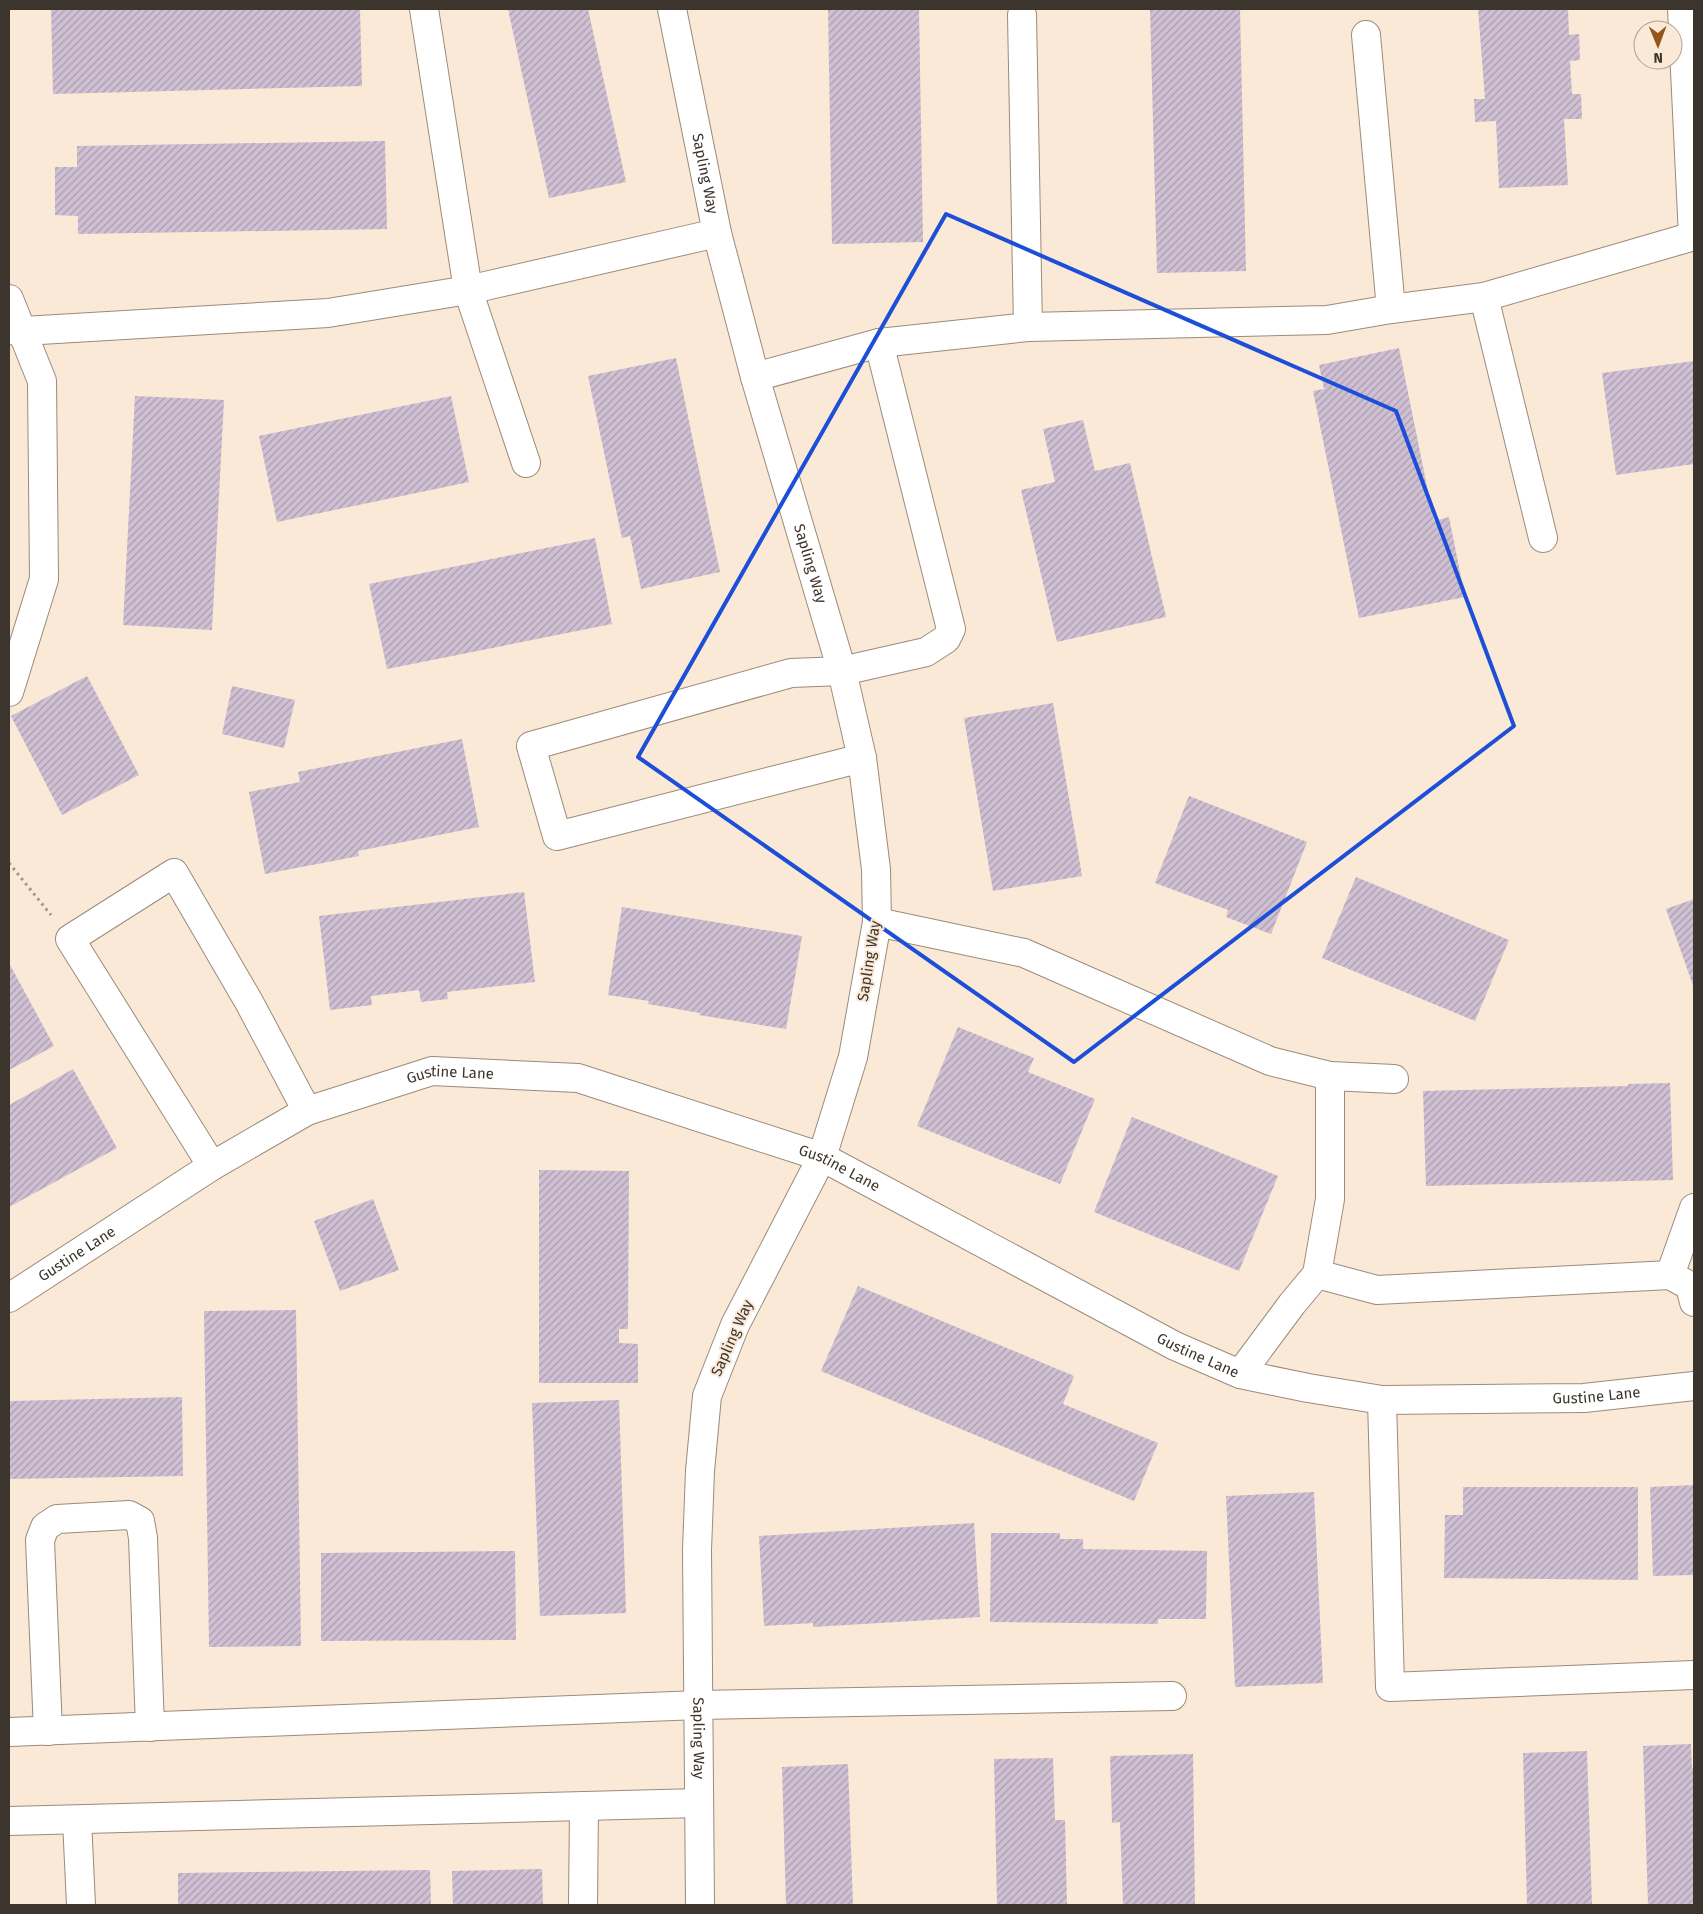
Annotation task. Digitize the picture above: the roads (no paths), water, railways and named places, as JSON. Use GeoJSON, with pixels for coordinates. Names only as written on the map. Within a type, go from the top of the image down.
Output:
{"type":"FeatureCollection","features":[{"type":"Feature","properties":{"kind":"street"},"geometry":{"type":"LineString","coordinates":[[424,9],[468,290],[526,463]]}},
{"type":"Feature","properties":{"kind":"street","name":"Sapling Way"},"geometry":{"type":"LineString","coordinates":[[672,9],[717,233],[756,377],[842,671],[862,758],[876,869],[877,922],[853,1057],[822,1157],[735,1325],[707,1396],[700,1471],[698,1550],[700,1905]]}},
{"type":"Feature","properties":{"kind":"street"},"geometry":{"type":"LineString","coordinates":[[756,377],[879,343],[1028,326],[1327,320],[1391,309],[1484,297],[1693,236],[1682,9]]}},
{"type":"Feature","properties":{"kind":"street"},"geometry":{"type":"LineString","coordinates":[[1022,15],[1028,326]]}},
{"type":"Feature","properties":{"kind":"street"},"geometry":{"type":"LineString","coordinates":[[1366,36],[1391,309]]}},
{"type":"Feature","properties":{"kind":"street"},"geometry":{"type":"LineString","coordinates":[[16,331],[328,313],[468,290],[717,233]]}},
{"type":"Feature","properties":{"kind":"street"},"geometry":{"type":"LineString","coordinates":[[1484,297],[1543,538]]}},
{"type":"Feature","properties":{"kind":"street"},"geometry":{"type":"LineString","coordinates":[[9,299],[16,331],[42,381],[44,579],[9,692]]}},
{"type":"Feature","properties":{"kind":"street"},"geometry":{"type":"LineString","coordinates":[[862,758],[558,836],[531,746],[790,673],[842,671],[926,652],[946,639],[951,629],[879,343]]}},
{"type":"Feature","properties":{"kind":"street"},"geometry":{"type":"LineString","coordinates":[[212,1166],[70,939],[174,873],[248,1002],[307,1111]]}},
{"type":"Feature","properties":{"kind":"street"},"geometry":{"type":"LineString","coordinates":[[877,922],[1024,953],[1270,1061],[1330,1076],[1394,1079]]}},
{"type":"Feature","properties":{"kind":"street","name":"Gustine Lane"},"geometry":{"type":"LineString","coordinates":[[9,1298],[212,1166],[307,1111],[432,1071],[578,1078],[822,1157],[1175,1346],[1240,1374],[1308,1388],[1382,1400],[1584,1398],[1694,1386]]}},
{"type":"Feature","properties":{"kind":"street"},"geometry":{"type":"LineString","coordinates":[[1240,1374],[1292,1304],[1317,1274],[1330,1199],[1330,1076]]}},
{"type":"Feature","properties":{"kind":"street"},"geometry":{"type":"LineString","coordinates":[[1670,1275],[1694,1208]]}},
{"type":"Feature","properties":{"kind":"street"},"geometry":{"type":"LineString","coordinates":[[1317,1274],[1377,1290],[1670,1275],[1690,1286],[1694,1302]]}},
{"type":"Feature","properties":{"kind":"street"},"geometry":{"type":"LineString","coordinates":[[1382,1400],[1390,1687],[1694,1675]]}},
{"type":"Feature","properties":{"kind":"street"},"geometry":{"type":"LineString","coordinates":[[48,1731],[40,1540],[45,1527],[57,1519],[129,1515],[140,1521],[143,1538],[150,1727]]}},
{"type":"Feature","properties":{"kind":"street"},"geometry":{"type":"LineString","coordinates":[[9,1732],[699,1706],[1172,1696]]}},
{"type":"Feature","properties":{"kind":"street"},"geometry":{"type":"LineString","coordinates":[[9,1821],[699,1803]]}},
{"type":"Feature","properties":{"kind":"street"},"geometry":{"type":"LineString","coordinates":[[583,1905],[584,1806]]}},
{"type":"Feature","properties":{"kind":"street"},"geometry":{"type":"LineString","coordinates":[[77,1820],[81,1905]]}}]}
